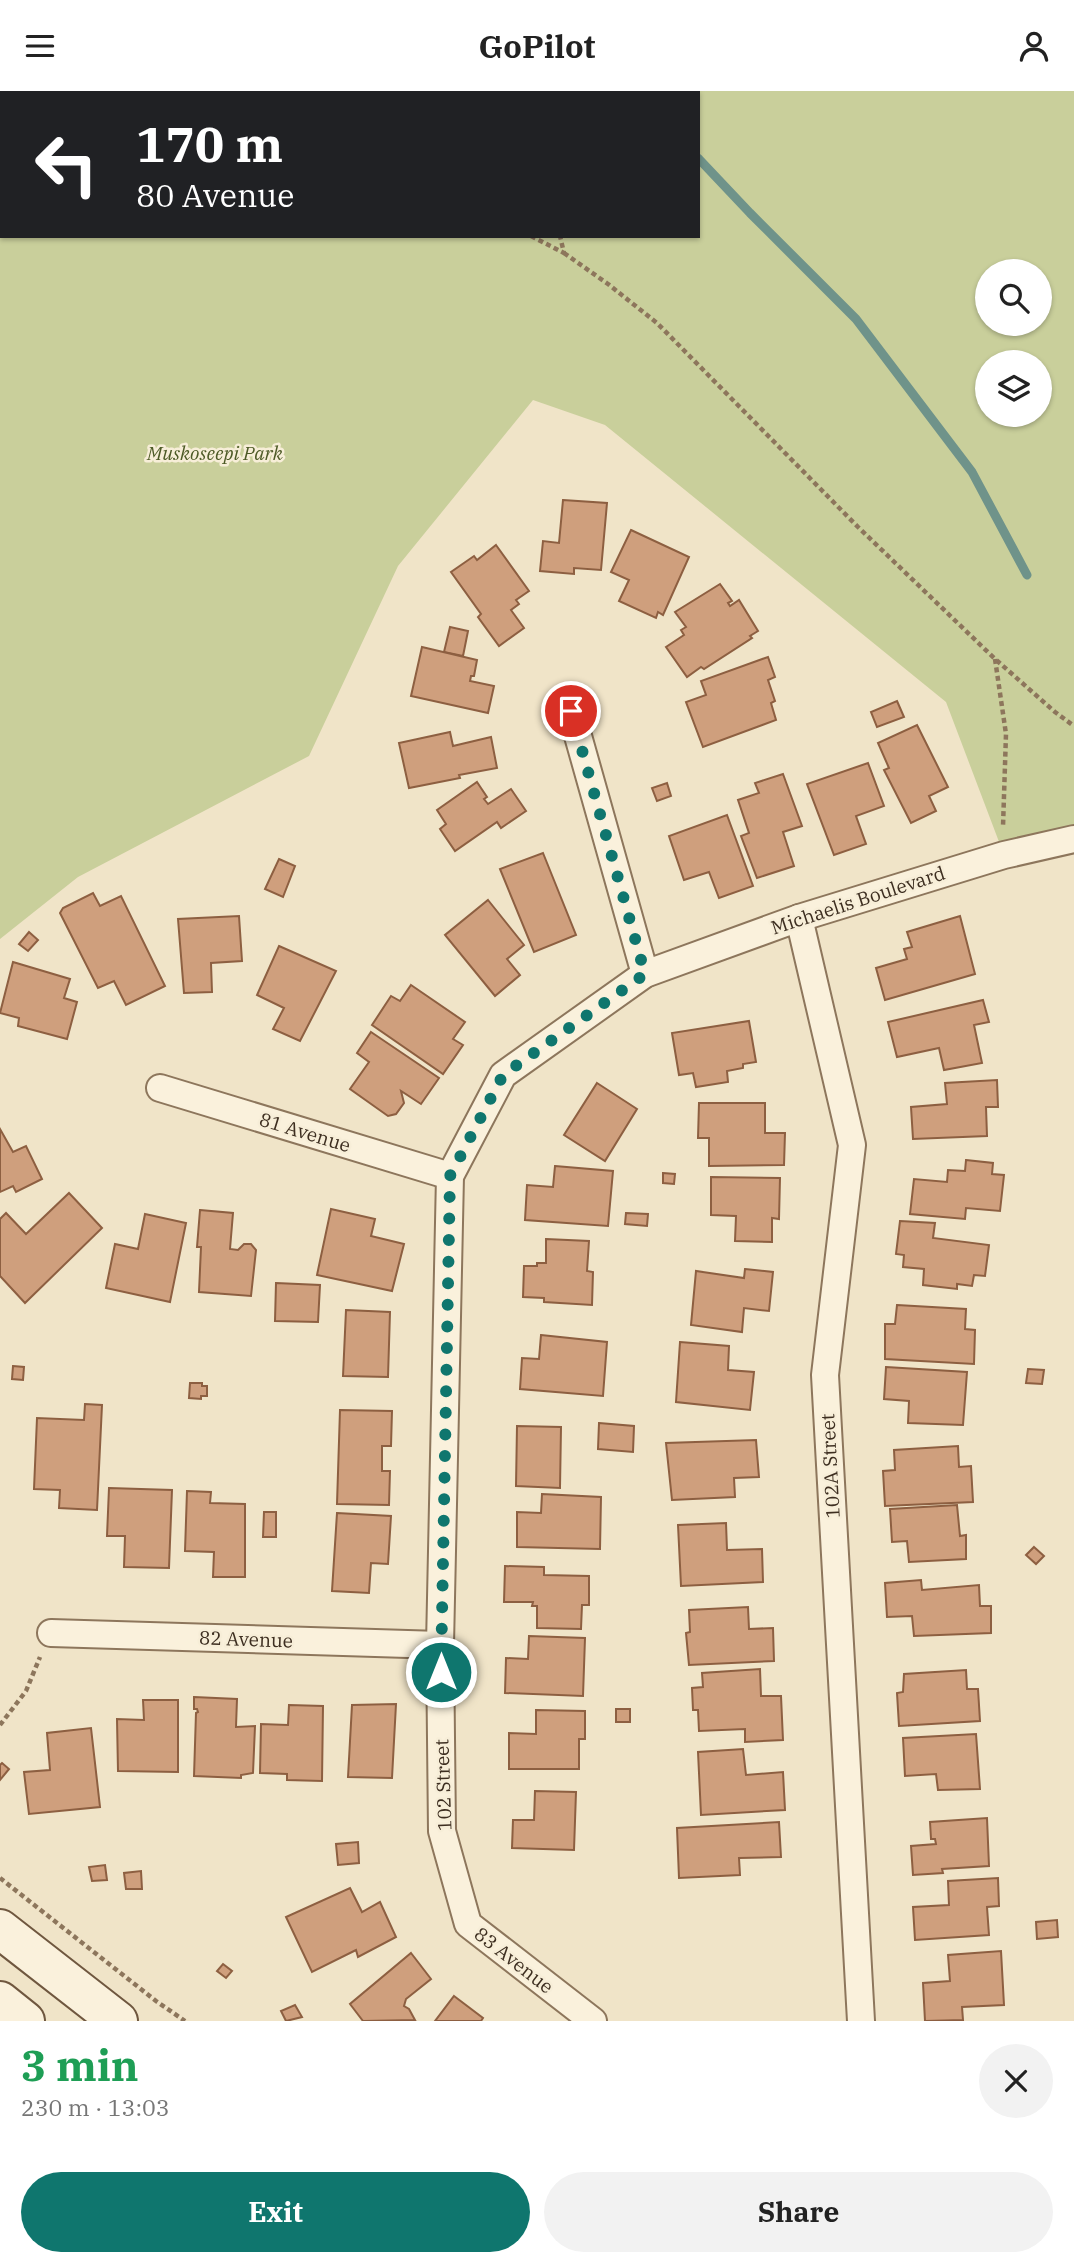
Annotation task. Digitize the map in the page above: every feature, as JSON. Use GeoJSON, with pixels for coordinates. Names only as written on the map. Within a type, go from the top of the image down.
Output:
{"type":"FeatureCollection","features":[{"type":"Feature","properties":{"kind":"main road"},"geometry":{"type":"LineString","coordinates":[[0,1929],[118,2021]]}},
{"type":"Feature","properties":{"kind":"main road"},"geometry":{"type":"LineString","coordinates":[[0,2001],[25,2021]]}},
{"type":"Feature","properties":{"kind":"street"},"geometry":{"type":"LineString","coordinates":[[571,711],[645,974]]}},
{"type":"Feature","properties":{"kind":"street","name":"Michaelis Boulevard"},"geometry":{"type":"LineString","coordinates":[[645,974],[799,918],[1004,855],[1074,839]]}},
{"type":"Feature","properties":{"kind":"street","name":"102A Street"},"geometry":{"type":"LineString","coordinates":[[799,918],[852,1146],[825,1375],[862,2021]]}},
{"type":"Feature","properties":{"kind":"street","name":"102 Street"},"geometry":{"type":"LineString","coordinates":[[468,1924],[442,1831],[440,1645],[450,1176],[503,1075],[645,974]]}},
{"type":"Feature","properties":{"kind":"street","name":"81 Avenue"},"geometry":{"type":"LineString","coordinates":[[160,1089],[450,1176]]}},
{"type":"Feature","properties":{"kind":"street","name":"82 Avenue"},"geometry":{"type":"LineString","coordinates":[[51,1633],[440,1645]]}},
{"type":"Feature","properties":{"kind":"street","name":"83 Avenue"},"geometry":{"type":"LineString","coordinates":[[468,1924],[593,2021]]}},
{"type":"Feature","properties":{"kind":"path"},"geometry":{"type":"LineString","coordinates":[[535,238],[564,253],[657,323],[858,527],[994,658],[1074,726]]}},
{"type":"Feature","properties":{"kind":"path"},"geometry":{"type":"LineString","coordinates":[[560,238],[564,253]]}},
{"type":"Feature","properties":{"kind":"path"},"geometry":{"type":"LineString","coordinates":[[994,658],[1006,734],[1006,780],[1002,812],[1004,855]]}},
{"type":"Feature","properties":{"kind":"path"},"geometry":{"type":"LineString","coordinates":[[0,1725],[26,1691],[51,1633]]}},
{"type":"Feature","properties":{"kind":"path"},"geometry":{"type":"LineString","coordinates":[[0,1878],[185,2021]]}},
{"type":"Feature","properties":{"kind":"green space","name":"Muskoseepi Park"},"geometry":{"type":"Polygon","coordinates":[[[700,91],[1074,91],[1074,839],[1004,855],[946,702],[605,425],[533,400],[398,566],[309,756],[78,877],[0,939],[0,238],[700,238],[700,91]]]}},
{"type":"Feature","properties":{"kind":"building"},"geometry":{"type":"Polygon","coordinates":[[[563,500],[607,503],[601,570],[574,568],[574,574],[540,571],[543,541],[559,543],[563,500]]]}},
{"type":"Feature","properties":{"kind":"building"},"geometry":{"type":"Polygon","coordinates":[[[631,530],[689,557],[663,615],[658,612],[656,618],[619,601],[629,580],[611,572],[631,530]]]}},
{"type":"Feature","properties":{"kind":"building"},"geometry":{"type":"Polygon","coordinates":[[[496,545],[529,591],[516,600],[519,604],[511,610],[524,628],[499,646],[478,617],[481,614],[451,572],[474,556],[477,560],[496,545]]]}},
{"type":"Feature","properties":{"kind":"building"},"geometry":{"type":"Polygon","coordinates":[[[720,584],[732,601],[728,603],[730,606],[739,600],[758,631],[750,636],[752,638],[687,677],[666,647],[684,635],[681,630],[686,627],[675,612],[720,584]]]}},
{"type":"Feature","properties":{"kind":"building"},"geometry":{"type":"Polygon","coordinates":[[[450,627],[468,631],[463,656],[444,652],[450,627]]]}},
{"type":"Feature","properties":{"kind":"building"},"geometry":{"type":"Polygon","coordinates":[[[422,647],[477,660],[474,676],[471,676],[470,681],[494,686],[488,713],[411,696],[422,647]]]}},
{"type":"Feature","properties":{"kind":"building"},"geometry":{"type":"Polygon","coordinates":[[[768,657],[775,677],[768,680],[775,701],[771,703],[776,720],[703,747],[686,702],[706,695],[701,681],[768,657]]]}},
{"type":"Feature","properties":{"kind":"building"},"geometry":{"type":"Polygon","coordinates":[[[897,701],[904,717],[877,727],[871,712],[897,701]]]}},
{"type":"Feature","properties":{"kind":"building"},"geometry":{"type":"Polygon","coordinates":[[[917,725],[948,787],[929,796],[936,811],[911,823],[884,770],[889,768],[878,743],[917,725]]]}},
{"type":"Feature","properties":{"kind":"building"},"geometry":{"type":"Polygon","coordinates":[[[450,732],[453,746],[491,737],[497,768],[409,788],[399,743],[450,732]]]}},
{"type":"Feature","properties":{"kind":"building"},"geometry":{"type":"Polygon","coordinates":[[[868,763],[884,806],[856,816],[866,844],[834,855],[807,784],[868,763]]]}},
{"type":"Feature","properties":{"kind":"building"},"geometry":{"type":"Polygon","coordinates":[[[783,774],[802,826],[783,832],[794,866],[757,878],[741,836],[749,833],[738,800],[759,793],[755,783],[783,774]]]}},
{"type":"Feature","properties":{"kind":"building"},"geometry":{"type":"Polygon","coordinates":[[[477,782],[487,797],[484,799],[488,804],[511,789],[526,811],[501,828],[497,822],[455,851],[440,829],[446,824],[437,810],[477,782]]]}},
{"type":"Feature","properties":{"kind":"building"},"geometry":{"type":"Polygon","coordinates":[[[667,783],[671,796],[657,801],[652,788],[667,783]]]}},
{"type":"Feature","properties":{"kind":"building"},"geometry":{"type":"Polygon","coordinates":[[[727,815],[753,886],[719,898],[709,872],[684,880],[669,836],[727,815]]]}},
{"type":"Feature","properties":{"kind":"building"},"geometry":{"type":"Polygon","coordinates":[[[543,853],[576,935],[534,952],[500,869],[543,853]]]}},
{"type":"Feature","properties":{"kind":"building"},"geometry":{"type":"Polygon","coordinates":[[[279,859],[295,866],[283,897],[265,889],[279,859]]]}},
{"type":"Feature","properties":{"kind":"building"},"geometry":{"type":"Polygon","coordinates":[[[93,893],[100,906],[121,896],[165,986],[126,1005],[114,981],[98,988],[60,913],[63,908],[93,893]]]}},
{"type":"Feature","properties":{"kind":"building"},"geometry":{"type":"Polygon","coordinates":[[[488,900],[524,945],[507,959],[520,975],[495,996],[445,935],[488,900]]]}},
{"type":"Feature","properties":{"kind":"building"},"geometry":{"type":"Polygon","coordinates":[[[239,916],[242,961],[211,963],[212,992],[184,993],[178,919],[239,916]]]}},
{"type":"Feature","properties":{"kind":"building"},"geometry":{"type":"Polygon","coordinates":[[[960,916],[975,974],[885,1000],[876,968],[907,959],[904,949],[912,947],[907,932],[960,916]]]}},
{"type":"Feature","properties":{"kind":"building"},"geometry":{"type":"Polygon","coordinates":[[[29,932],[38,940],[28,951],[19,944],[29,932]]]}},
{"type":"Feature","properties":{"kind":"building"},"geometry":{"type":"Polygon","coordinates":[[[279,946],[336,971],[300,1041],[273,1029],[284,1008],[257,995],[279,946]]]}},
{"type":"Feature","properties":{"kind":"building"},"geometry":{"type":"Polygon","coordinates":[[[13,962],[70,979],[64,998],[77,1002],[67,1039],[18,1026],[19,1018],[0,1013],[13,962]]]}},
{"type":"Feature","properties":{"kind":"building"},"geometry":{"type":"Polygon","coordinates":[[[411,985],[465,1022],[453,1039],[463,1045],[443,1074],[372,1025],[391,996],[400,1001],[411,985]]]}},
{"type":"Feature","properties":{"kind":"building"},"geometry":{"type":"Polygon","coordinates":[[[983,1000],[989,1022],[974,1025],[982,1063],[944,1070],[939,1048],[897,1057],[888,1022],[983,1000]]]}},
{"type":"Feature","properties":{"kind":"building"},"geometry":{"type":"Polygon","coordinates":[[[749,1021],[756,1062],[727,1071],[728,1082],[696,1087],[693,1073],[679,1075],[672,1033],[749,1021]]]}},
{"type":"Feature","properties":{"kind":"building"},"geometry":{"type":"Polygon","coordinates":[[[371,1032],[439,1078],[421,1104],[401,1091],[404,1103],[396,1114],[388,1116],[350,1089],[369,1062],[357,1053],[371,1032]]]}},
{"type":"Feature","properties":{"kind":"building"},"geometry":{"type":"Polygon","coordinates":[[[997,1080],[998,1107],[986,1107],[987,1136],[913,1139],[911,1107],[947,1104],[945,1083],[997,1080]]]}},
{"type":"Feature","properties":{"kind":"building"},"geometry":{"type":"Polygon","coordinates":[[[597,1083],[637,1109],[605,1161],[564,1135],[597,1083]]]}},
{"type":"Feature","properties":{"kind":"building"},"geometry":{"type":"Polygon","coordinates":[[[699,1103],[765,1103],[765,1133],[785,1133],[784,1165],[709,1166],[709,1138],[698,1138],[699,1103]]]}},
{"type":"Feature","properties":{"kind":"building"},"geometry":{"type":"Polygon","coordinates":[[[0,1129],[13,1152],[26,1146],[42,1179],[16,1192],[13,1186],[0,1192],[0,1129]]]}},
{"type":"Feature","properties":{"kind":"building"},"geometry":{"type":"Polygon","coordinates":[[[966,1160],[993,1163],[992,1174],[1004,1175],[1000,1211],[966,1208],[965,1219],[910,1214],[914,1179],[947,1182],[948,1170],[965,1171],[966,1160]]]}},
{"type":"Feature","properties":{"kind":"building"},"geometry":{"type":"Polygon","coordinates":[[[555,1166],[613,1171],[608,1226],[525,1220],[527,1185],[553,1187],[555,1166]]]}},
{"type":"Feature","properties":{"kind":"building"},"geometry":{"type":"Polygon","coordinates":[[[663,1173],[675,1174],[674,1184],[663,1183],[663,1173]]]}},
{"type":"Feature","properties":{"kind":"building"},"geometry":{"type":"Polygon","coordinates":[[[711,1177],[780,1178],[779,1219],[772,1218],[772,1242],[735,1241],[736,1216],[711,1215],[711,1177]]]}},
{"type":"Feature","properties":{"kind":"building"},"geometry":{"type":"Polygon","coordinates":[[[69,1193],[102,1228],[25,1303],[0,1276],[0,1219],[6,1213],[26,1234],[69,1193]]]}},
{"type":"Feature","properties":{"kind":"building"},"geometry":{"type":"Polygon","coordinates":[[[331,1209],[375,1219],[371,1236],[404,1244],[392,1291],[317,1275],[331,1209]]]}},
{"type":"Feature","properties":{"kind":"building"},"geometry":{"type":"Polygon","coordinates":[[[200,1210],[233,1213],[230,1249],[238,1250],[244,1244],[251,1244],[256,1250],[251,1296],[199,1292],[201,1247],[197,1247],[200,1210]]]}},
{"type":"Feature","properties":{"kind":"building"},"geometry":{"type":"Polygon","coordinates":[[[626,1213],[648,1214],[647,1226],[625,1224],[626,1213]]]}},
{"type":"Feature","properties":{"kind":"building"},"geometry":{"type":"Polygon","coordinates":[[[145,1214],[186,1223],[170,1302],[106,1288],[115,1244],[138,1249],[145,1214]]]}},
{"type":"Feature","properties":{"kind":"building"},"geometry":{"type":"Polygon","coordinates":[[[900,1221],[935,1223],[933,1238],[989,1245],[985,1276],[974,1275],[972,1286],[957,1284],[957,1289],[923,1285],[924,1269],[903,1267],[904,1255],[896,1254],[900,1221]]]}},
{"type":"Feature","properties":{"kind":"building"},"geometry":{"type":"Polygon","coordinates":[[[546,1239],[589,1241],[587,1271],[593,1272],[592,1305],[544,1302],[544,1298],[523,1297],[524,1266],[546,1263],[546,1239]]]}},
{"type":"Feature","properties":{"kind":"building"},"geometry":{"type":"Polygon","coordinates":[[[745,1269],[773,1272],[769,1311],[744,1308],[742,1332],[691,1325],[696,1271],[744,1278],[745,1269]]]}},
{"type":"Feature","properties":{"kind":"building"},"geometry":{"type":"Polygon","coordinates":[[[276,1283],[320,1285],[318,1322],[275,1321],[276,1283]]]}},
{"type":"Feature","properties":{"kind":"building"},"geometry":{"type":"Polygon","coordinates":[[[897,1305],[966,1309],[965,1329],[975,1330],[974,1364],[885,1359],[885,1324],[895,1324],[897,1305]]]}},
{"type":"Feature","properties":{"kind":"building"},"geometry":{"type":"Polygon","coordinates":[[[346,1310],[390,1312],[388,1377],[343,1376],[346,1310]]]}},
{"type":"Feature","properties":{"kind":"building"},"geometry":{"type":"Polygon","coordinates":[[[541,1335],[607,1342],[603,1396],[520,1389],[522,1358],[539,1359],[541,1335]]]}},
{"type":"Feature","properties":{"kind":"building"},"geometry":{"type":"Polygon","coordinates":[[[680,1342],[729,1346],[728,1370],[754,1372],[750,1410],[676,1402],[680,1342]]]}},
{"type":"Feature","properties":{"kind":"building"},"geometry":{"type":"Polygon","coordinates":[[[13,1366],[24,1367],[23,1380],[12,1379],[13,1366]]]}},
{"type":"Feature","properties":{"kind":"building"},"geometry":{"type":"Polygon","coordinates":[[[886,1367],[967,1372],[963,1425],[908,1423],[909,1401],[884,1399],[886,1367]]]}},
{"type":"Feature","properties":{"kind":"building"},"geometry":{"type":"Polygon","coordinates":[[[1028,1369],[1044,1370],[1042,1384],[1026,1383],[1028,1369]]]}},
{"type":"Feature","properties":{"kind":"building"},"geometry":{"type":"Polygon","coordinates":[[[190,1383],[207,1386],[207,1396],[201,1396],[201,1399],[189,1398],[190,1383]]]}},
{"type":"Feature","properties":{"kind":"building"},"geometry":{"type":"Polygon","coordinates":[[[85,1404],[102,1405],[97,1510],[59,1508],[60,1490],[34,1489],[37,1418],[84,1420],[85,1404]]]}},
{"type":"Feature","properties":{"kind":"building"},"geometry":{"type":"Polygon","coordinates":[[[340,1410],[392,1411],[391,1446],[382,1446],[382,1471],[390,1471],[389,1505],[337,1504],[340,1410]]]}},
{"type":"Feature","properties":{"kind":"building"},"geometry":{"type":"Polygon","coordinates":[[[599,1423],[634,1426],[633,1452],[598,1449],[599,1423]]]}},
{"type":"Feature","properties":{"kind":"building"},"geometry":{"type":"Polygon","coordinates":[[[517,1426],[561,1427],[560,1488],[516,1486],[517,1426]]]}},
{"type":"Feature","properties":{"kind":"building"},"geometry":{"type":"Polygon","coordinates":[[[756,1440],[759,1477],[734,1478],[735,1497],[672,1500],[666,1443],[756,1440]]]}},
{"type":"Feature","properties":{"kind":"building"},"geometry":{"type":"Polygon","coordinates":[[[958,1446],[959,1467],[971,1466],[973,1502],[885,1506],[883,1471],[895,1470],[894,1450],[958,1446]]]}},
{"type":"Feature","properties":{"kind":"building"},"geometry":{"type":"Polygon","coordinates":[[[109,1488],[172,1490],[169,1568],[124,1567],[125,1536],[107,1536],[109,1488]]]}},
{"type":"Feature","properties":{"kind":"building"},"geometry":{"type":"Polygon","coordinates":[[[187,1491],[211,1492],[210,1503],[245,1504],[245,1577],[213,1577],[214,1552],[185,1551],[187,1491]]]}},
{"type":"Feature","properties":{"kind":"building"},"geometry":{"type":"Polygon","coordinates":[[[542,1494],[601,1497],[600,1549],[517,1547],[517,1512],[541,1513],[542,1494]]]}},
{"type":"Feature","properties":{"kind":"building"},"geometry":{"type":"Polygon","coordinates":[[[957,1505],[960,1536],[966,1535],[966,1559],[909,1562],[907,1541],[892,1542],[890,1509],[957,1505]]]}},
{"type":"Feature","properties":{"kind":"building"},"geometry":{"type":"Polygon","coordinates":[[[264,1512],[276,1512],[276,1537],[263,1537],[264,1512]]]}},
{"type":"Feature","properties":{"kind":"building"},"geometry":{"type":"Polygon","coordinates":[[[337,1513],[391,1516],[388,1564],[371,1563],[369,1593],[332,1591],[337,1513]]]}},
{"type":"Feature","properties":{"kind":"building"},"geometry":{"type":"Polygon","coordinates":[[[726,1523],[727,1550],[762,1549],[763,1582],[681,1586],[678,1525],[726,1523]]]}},
{"type":"Feature","properties":{"kind":"building"},"geometry":{"type":"Polygon","coordinates":[[[1034,1547],[1044,1556],[1036,1564],[1026,1555],[1034,1547]]]}},
{"type":"Feature","properties":{"kind":"building"},"geometry":{"type":"Polygon","coordinates":[[[505,1566],[544,1567],[544,1575],[589,1576],[589,1605],[582,1605],[581,1629],[537,1628],[537,1606],[532,1606],[533,1602],[504,1602],[505,1566]]]}},
{"type":"Feature","properties":{"kind":"building"},"geometry":{"type":"Polygon","coordinates":[[[921,1580],[922,1590],[979,1585],[980,1606],[991,1606],[991,1633],[914,1636],[912,1616],[887,1617],[885,1583],[921,1580]]]}},
{"type":"Feature","properties":{"kind":"building"},"geometry":{"type":"Polygon","coordinates":[[[748,1607],[749,1629],[773,1628],[774,1661],[689,1665],[686,1633],[690,1632],[689,1610],[748,1607]]]}},
{"type":"Feature","properties":{"kind":"building"},"geometry":{"type":"Polygon","coordinates":[[[529,1636],[585,1638],[583,1696],[505,1693],[506,1658],[528,1659],[529,1636]]]}},
{"type":"Feature","properties":{"kind":"building"},"geometry":{"type":"Polygon","coordinates":[[[760,1669],[761,1696],[781,1696],[783,1740],[745,1742],[745,1729],[699,1731],[698,1710],[693,1710],[692,1688],[703,1687],[702,1673],[760,1669]]]}},
{"type":"Feature","properties":{"kind":"building"},"geometry":{"type":"Polygon","coordinates":[[[966,1670],[967,1689],[978,1689],[980,1721],[899,1726],[897,1693],[903,1692],[904,1674],[966,1670]]]}},
{"type":"Feature","properties":{"kind":"building"},"geometry":{"type":"Polygon","coordinates":[[[194,1697],[237,1699],[236,1727],[255,1726],[253,1773],[241,1775],[241,1778],[194,1776],[198,1712],[194,1709],[194,1697]]]}},
{"type":"Feature","properties":{"kind":"building"},"geometry":{"type":"Polygon","coordinates":[[[143,1700],[178,1700],[178,1772],[118,1771],[117,1719],[144,1720],[143,1700]]]}},
{"type":"Feature","properties":{"kind":"building"},"geometry":{"type":"Polygon","coordinates":[[[396,1704],[392,1778],[348,1777],[352,1705],[396,1704]]]}},
{"type":"Feature","properties":{"kind":"building"},"geometry":{"type":"Polygon","coordinates":[[[289,1705],[323,1706],[322,1781],[287,1780],[287,1774],[260,1773],[261,1724],[288,1725],[289,1705]]]}},
{"type":"Feature","properties":{"kind":"building"},"geometry":{"type":"Polygon","coordinates":[[[616,1709],[630,1709],[630,1722],[616,1722],[616,1709]]]}},
{"type":"Feature","properties":{"kind":"building"},"geometry":{"type":"Polygon","coordinates":[[[536,1710],[585,1711],[585,1739],[579,1739],[579,1769],[509,1769],[509,1733],[536,1734],[536,1710]]]}},
{"type":"Feature","properties":{"kind":"building"},"geometry":{"type":"Polygon","coordinates":[[[91,1728],[100,1807],[29,1814],[24,1772],[50,1770],[47,1733],[91,1728]]]}},
{"type":"Feature","properties":{"kind":"building"},"geometry":{"type":"Polygon","coordinates":[[[976,1734],[980,1789],[938,1790],[936,1774],[905,1776],[903,1738],[976,1734]]]}},
{"type":"Feature","properties":{"kind":"building"},"geometry":{"type":"Polygon","coordinates":[[[743,1749],[746,1775],[783,1772],[785,1810],[701,1815],[698,1752],[743,1749]]]}},
{"type":"Feature","properties":{"kind":"building"},"geometry":{"type":"Polygon","coordinates":[[[2,1763],[9,1769],[0,1780],[0,1765],[2,1763]]]}},
{"type":"Feature","properties":{"kind":"building"},"geometry":{"type":"Polygon","coordinates":[[[535,1791],[576,1792],[574,1850],[512,1848],[513,1820],[534,1820],[535,1791]]]}},
{"type":"Feature","properties":{"kind":"building"},"geometry":{"type":"Polygon","coordinates":[[[987,1818],[989,1866],[942,1869],[943,1873],[913,1875],[911,1846],[936,1844],[935,1839],[931,1839],[930,1822],[987,1818]]]}},
{"type":"Feature","properties":{"kind":"building"},"geometry":{"type":"Polygon","coordinates":[[[779,1822],[781,1857],[739,1858],[740,1875],[679,1878],[677,1828],[779,1822]]]}},
{"type":"Feature","properties":{"kind":"building"},"geometry":{"type":"Polygon","coordinates":[[[358,1842],[359,1863],[338,1865],[336,1844],[358,1842]]]}},
{"type":"Feature","properties":{"kind":"building"},"geometry":{"type":"Polygon","coordinates":[[[105,1865],[107,1880],[92,1881],[89,1867],[105,1865]]]}},
{"type":"Feature","properties":{"kind":"building"},"geometry":{"type":"Polygon","coordinates":[[[141,1871],[142,1889],[126,1889],[124,1873],[141,1871]]]}},
{"type":"Feature","properties":{"kind":"building"},"geometry":{"type":"Polygon","coordinates":[[[998,1878],[999,1906],[987,1907],[989,1935],[915,1940],[913,1907],[949,1905],[948,1881],[998,1878]]]}},
{"type":"Feature","properties":{"kind":"building"},"geometry":{"type":"Polygon","coordinates":[[[350,1888],[362,1912],[380,1902],[396,1937],[358,1957],[356,1950],[312,1972],[286,1917],[350,1888]]]}},
{"type":"Feature","properties":{"kind":"building"},"geometry":{"type":"Polygon","coordinates":[[[1057,1920],[1058,1937],[1037,1939],[1036,1922],[1057,1920]]]}},
{"type":"Feature","properties":{"kind":"building"},"geometry":{"type":"Polygon","coordinates":[[[1001,1951],[1004,2005],[962,2007],[963,2020],[925,2021],[923,1983],[950,1981],[948,1955],[1001,1951]]]}},
{"type":"Feature","properties":{"kind":"building"},"geometry":{"type":"Polygon","coordinates":[[[411,1953],[431,1979],[406,1999],[404,2006],[415,2020],[363,2021],[350,2004],[411,1953]]]}},
{"type":"Feature","properties":{"kind":"building"},"geometry":{"type":"Polygon","coordinates":[[[223,1964],[232,1971],[226,1978],[217,1971],[223,1964]]]}},
{"type":"Feature","properties":{"kind":"building"},"geometry":{"type":"Polygon","coordinates":[[[454,1996],[483,2018],[481,2021],[435,2021],[454,1996]]]}},
{"type":"Feature","properties":{"kind":"building"},"geometry":{"type":"Polygon","coordinates":[[[295,2005],[302,2017],[286,2021],[281,2011],[295,2005]]]}},
{"type":"Feature","properties":{"kind":"waterway"},"geometry":{"type":"LineString","coordinates":[[700,160],[856,319],[972,472],[1027,575]]}},
{"type":"Feature","properties":{"kind":"route"},"geometry":{"type":"LineString","coordinates":[[441,1672],[450,1176],[503,1075],[645,974],[571,711]]}}]}
